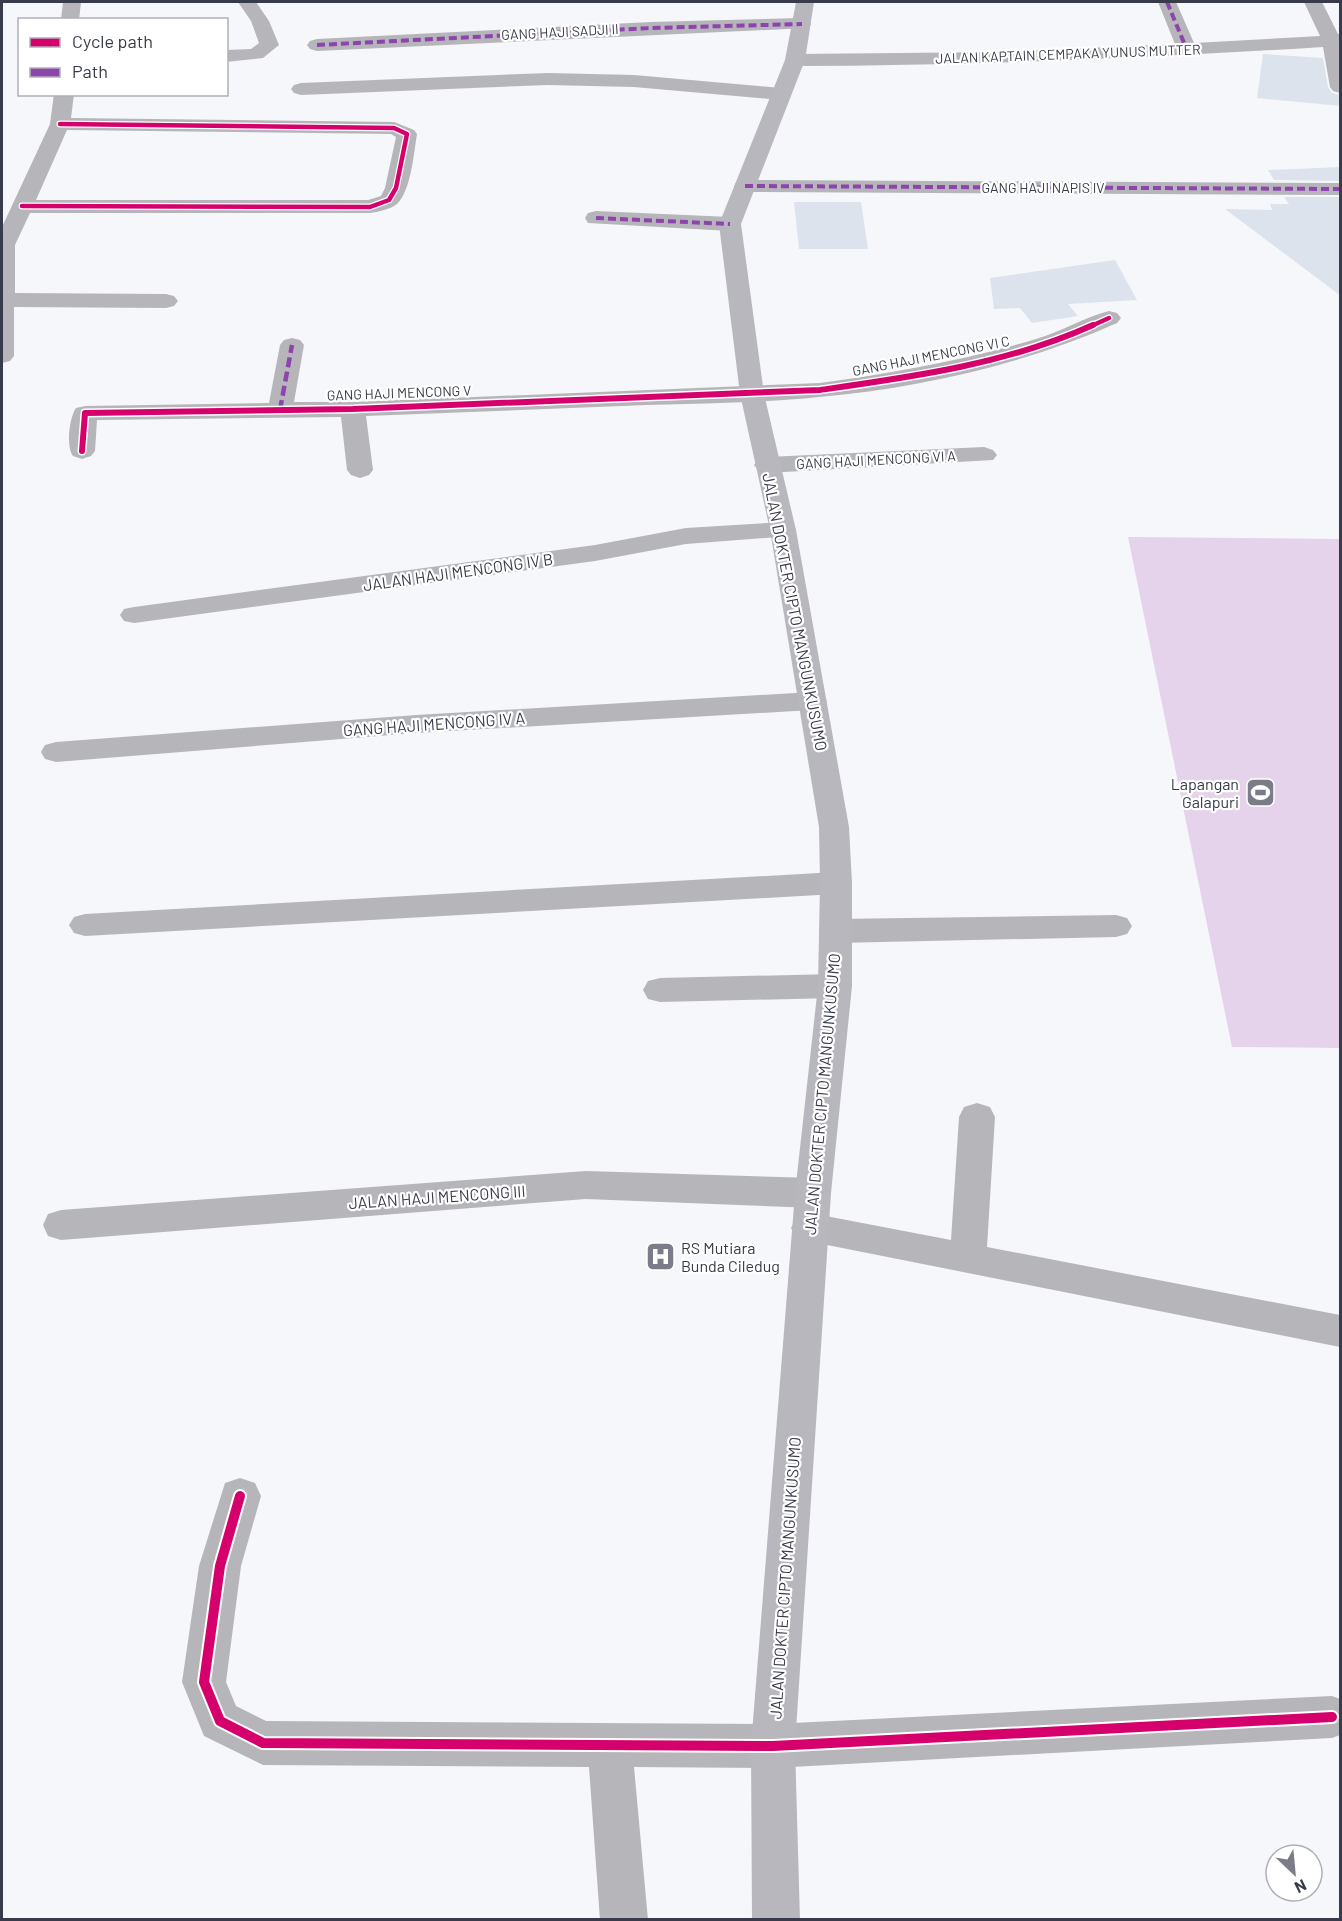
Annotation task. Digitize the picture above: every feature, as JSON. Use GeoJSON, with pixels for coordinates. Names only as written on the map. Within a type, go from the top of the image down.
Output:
{"type":"FeatureCollection","features":[{"type":"Feature","properties":{"kind":"main road","name":"JALAN DOKTER CIPTO MANGUNKUSUMO"},"geometry":{"type":"LineString","coordinates":[[776,1920],[773,1746],[812,1211],[835,986],[836,883],[834,826],[793,599],[783,530],[752,394],[730,224],[795,60],[804,13]]}},
{"type":"Feature","properties":{"kind":"street"},"geometry":{"type":"LineString","coordinates":[[70,18],[72,2]]}},
{"type":"Feature","properties":{"kind":"street"},"geometry":{"type":"LineString","coordinates":[[228,56],[256,54],[269,45],[260,21],[248,2]]}},
{"type":"Feature","properties":{"kind":"street"},"geometry":{"type":"LineString","coordinates":[[1167,2],[1187,50]]}},
{"type":"Feature","properties":{"kind":"street"},"geometry":{"type":"LineString","coordinates":[[1313,2],[1336,40],[1341,87]]}},
{"type":"Feature","properties":{"kind":"street","name":"GANG HAJI SADJI II"},"geometry":{"type":"LineString","coordinates":[[317,45],[651,28],[804,13]]}},
{"type":"Feature","properties":{"kind":"street","name":"JALAN KAPTAIN CEMPAKA YUNUS MUTTER"},"geometry":{"type":"LineString","coordinates":[[795,60],[1005,58],[1187,50],[1336,40]]}},
{"type":"Feature","properties":{"kind":"street"},"geometry":{"type":"LineString","coordinates":[[301,89],[548,79],[634,81],[781,94]]}},
{"type":"Feature","properties":{"kind":"street"},"geometry":{"type":"LineString","coordinates":[[2,356],[4,245],[60,124],[64,96]]}},
{"type":"Feature","properties":{"kind":"street"},"geometry":{"type":"LineString","coordinates":[[22,206],[370,207],[389,200],[396,188],[407,134],[394,128],[60,124]]}},
{"type":"Feature","properties":{"kind":"street","name":"GANG HAJI NAPIS IV"},"geometry":{"type":"LineString","coordinates":[[745,186],[1341,189]]}},
{"type":"Feature","properties":{"kind":"street"},"geometry":{"type":"LineString","coordinates":[[596,218],[730,224]]}},
{"type":"Feature","properties":{"kind":"street"},"geometry":{"type":"LineString","coordinates":[[4,300],[166,301]]}},
{"type":"Feature","properties":{"kind":"street","name":"GANG HAJI MENCONG VI C"},"geometry":{"type":"LineString","coordinates":[[752,394],[820,390],[879,382],[980,363],[1062,339],[1109,318]]}},
{"type":"Feature","properties":{"kind":"street"},"geometry":{"type":"LineString","coordinates":[[280,410],[292,345]]}},
{"type":"Feature","properties":{"kind":"street","name":"GANG HAJI MENCONG V"},"geometry":{"type":"LineString","coordinates":[[82,451],[85,413],[353,409],[752,394]]}},
{"type":"Feature","properties":{"kind":"street"},"geometry":{"type":"LineString","coordinates":[[353,409],[360,470]]}},
{"type":"Feature","properties":{"kind":"street","name":"GANG HAJI MENCONG VI A"},"geometry":{"type":"LineString","coordinates":[[768,465],[984,455]]}},
{"type":"Feature","properties":{"kind":"street","name":"JALAN HAJI MENCONG IV B"},"geometry":{"type":"LineString","coordinates":[[134,615],[561,558],[686,536],[783,530]]}},
{"type":"Feature","properties":{"kind":"street","name":"GANG HAJI MENCONG IV A"},"geometry":{"type":"LineString","coordinates":[[56,752],[416,724],[812,700]]}},
{"type":"Feature","properties":{"kind":"street"},"geometry":{"type":"LineString","coordinates":[[85,925],[836,883]]}},
{"type":"Feature","properties":{"kind":"street"},"geometry":{"type":"LineString","coordinates":[[835,931],[1116,926]]}},
{"type":"Feature","properties":{"kind":"street"},"geometry":{"type":"LineString","coordinates":[[660,990],[835,986]]}},
{"type":"Feature","properties":{"kind":"street"},"geometry":{"type":"LineString","coordinates":[[968,1259],[977,1118]]}},
{"type":"Feature","properties":{"kind":"street","name":"JALAN HAJI MENCONG III"},"geometry":{"type":"LineString","coordinates":[[61,1225],[586,1185],[812,1211],[968,1259],[1341,1331]]}},
{"type":"Feature","properties":{"kind":"street"},"geometry":{"type":"LineString","coordinates":[[240,1496],[220,1566],[204,1682],[220,1721],[263,1743],[773,1746],[1332,1717]]}},
{"type":"Feature","properties":{"kind":"street"},"geometry":{"type":"LineString","coordinates":[[610,1745],[624,1920]]}},
{"type":"Feature","properties":{"kind":"shaded area","name":"Lapangan Galapuri"},"geometry":{"type":"Polygon","coordinates":[[[1128,537],[1340,539],[1340,1048],[1232,1047],[1128,537]]]}},
{"type":"Feature","properties":{"kind":"building"},"geometry":{"type":"Polygon","coordinates":[[[1263,54],[1323,58],[1328,87],[1332,93],[1341,95],[1341,106],[1257,98],[1263,54]]]}},
{"type":"Feature","properties":{"kind":"building"},"geometry":{"type":"Polygon","coordinates":[[[1341,167],[1341,181],[1274,180],[1268,170],[1341,167]]]}},
{"type":"Feature","properties":{"kind":"building"},"geometry":{"type":"Polygon","coordinates":[[[1284,197],[1341,197],[1341,296],[1225,209],[1272,210],[1270,204],[1289,204],[1284,197]]]}},
{"type":"Feature","properties":{"kind":"building"},"geometry":{"type":"Polygon","coordinates":[[[794,202],[861,202],[868,249],[799,249],[794,202]]]}},
{"type":"Feature","properties":{"kind":"building"},"geometry":{"type":"Polygon","coordinates":[[[1115,260],[1137,300],[1068,304],[1078,316],[1032,323],[1020,308],[994,309],[990,278],[1115,260]]]}},
{"type":"Feature","properties":{"kind":"marked path"},"geometry":{"type":"LineString","coordinates":[[1167,2],[1187,50]]}},
{"type":"Feature","properties":{"kind":"marked path"},"geometry":{"type":"LineString","coordinates":[[317,45],[651,28],[802,24]]}},
{"type":"Feature","properties":{"kind":"marked path"},"geometry":{"type":"LineString","coordinates":[[745,186],[1340,189]]}},
{"type":"Feature","properties":{"kind":"marked path"},"geometry":{"type":"LineString","coordinates":[[596,218],[730,224]]}},
{"type":"Feature","properties":{"kind":"marked path"},"geometry":{"type":"LineString","coordinates":[[280,410],[292,345]]}},
{"type":"Feature","properties":{"kind":"cycle path"},"geometry":{"type":"LineString","coordinates":[[22,206],[370,207],[389,200],[396,188],[407,134],[394,128],[60,124]]}},
{"type":"Feature","properties":{"kind":"cycle path"},"geometry":{"type":"LineString","coordinates":[[82,451],[85,413],[353,409],[820,390],[879,382],[980,363],[1062,339],[1109,318]]}},
{"type":"Feature","properties":{"kind":"cycle path"},"geometry":{"type":"LineString","coordinates":[[240,1496],[220,1566],[204,1682],[220,1721],[263,1743],[773,1746],[1332,1717]]}},
{"type":"Feature","properties":{"kind":"place","name":"Lapangan Galapuri"},"geometry":{"type":"Point","coordinates":[1260,793]}},
{"type":"Feature","properties":{"kind":"place","name":"RS Mutiara Bunda Ciledug"},"geometry":{"type":"Point","coordinates":[660,1257]}}]}
